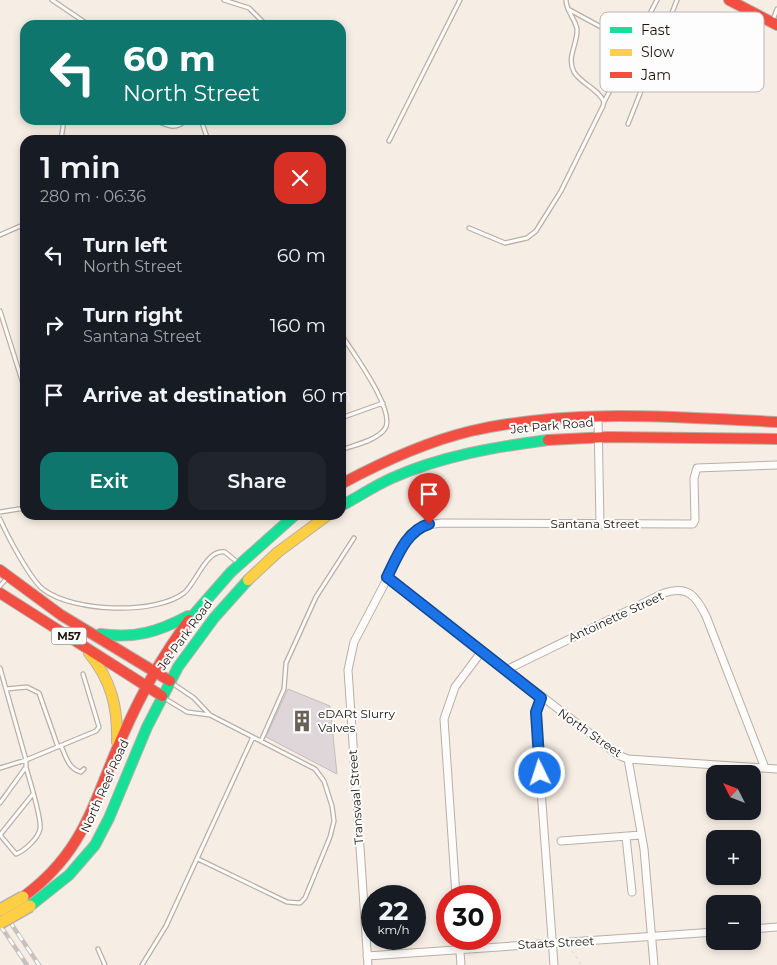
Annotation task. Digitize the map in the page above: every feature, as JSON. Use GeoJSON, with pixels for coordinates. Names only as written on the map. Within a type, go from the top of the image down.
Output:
{"type":"FeatureCollection","features":[{"type":"Feature","properties":{"kind":"main road"},"geometry":{"type":"LineString","coordinates":[[729,0],[752,12]]}},
{"type":"Feature","properties":{"kind":"main road","name":"Jet Park Road"},"geometry":{"type":"LineString","coordinates":[[346,482],[397,457],[471,431],[514,423],[598,417],[777,422]]}},
{"type":"Feature","properties":{"kind":"main road","name":"Jet Park Road"},"geometry":{"type":"LineString","coordinates":[[346,503],[402,475],[451,457],[501,444],[599,436],[777,439]]}},
{"type":"Feature","properties":{"kind":"main road","name":"Jet Park Road"},"geometry":{"type":"LineString","coordinates":[[154,671],[192,614],[239,564],[289,520]]}},
{"type":"Feature","properties":{"kind":"main road","name":"Jet Park Road"},"geometry":{"type":"LineString","coordinates":[[2,578],[170,681],[191,647],[219,610],[258,569],[301,532],[320,520]]}},
{"type":"Feature","properties":{"kind":"main road","name":"M57"},"geometry":{"type":"LineString","coordinates":[[0,593],[162,696]]}},
{"type":"Feature","properties":{"kind":"main road"},"geometry":{"type":"LineString","coordinates":[[93,633],[125,638],[146,636],[161,631],[192,614]]}},
{"type":"Feature","properties":{"kind":"main road"},"geometry":{"type":"LineString","coordinates":[[84,646],[106,676],[114,695],[118,720],[116,749]]}},
{"type":"Feature","properties":{"kind":"main road","name":"North Reef Road"},"geometry":{"type":"LineString","coordinates":[[0,910],[27,902],[41,884],[69,855],[82,832],[116,749],[154,671]]}},
{"type":"Feature","properties":{"kind":"main road","name":"North Reef Road"},"geometry":{"type":"LineString","coordinates":[[0,923],[27,902],[60,883],[90,852],[104,827],[139,742],[170,681]]}},
{"type":"Feature","properties":{"kind":"street"},"geometry":{"type":"LineString","coordinates":[[598,417],[600,525]]}},
{"type":"Feature","properties":{"kind":"street","name":"Santana Street"},"geometry":{"type":"LineString","coordinates":[[387,577],[408,539],[416,530],[429,524],[692,524],[695,520],[694,478],[697,468],[777,465]]}},
{"type":"Feature","properties":{"kind":"street","name":"North Street"},"geometry":{"type":"LineString","coordinates":[[387,577],[613,753],[628,759],[777,769]]}},
{"type":"Feature","properties":{"kind":"street","name":"Transvaal Street"},"geometry":{"type":"LineString","coordinates":[[368,965],[348,670],[354,642],[387,577]]}},
{"type":"Feature","properties":{"kind":"street","name":"Antoinette Street"},"geometry":{"type":"LineString","coordinates":[[506,670],[673,590],[684,591],[698,601],[706,616],[765,768]]}},
{"type":"Feature","properties":{"kind":"street"},"geometry":{"type":"LineString","coordinates":[[455,885],[444,719],[455,687],[482,651]]}},
{"type":"Feature","properties":{"kind":"street"},"geometry":{"type":"LineString","coordinates":[[541,698],[536,712],[537,736],[554,965]]}},
{"type":"Feature","properties":{"kind":"street"},"geometry":{"type":"LineString","coordinates":[[628,759],[641,835],[654,965]]}},
{"type":"Feature","properties":{"kind":"street"},"geometry":{"type":"LineString","coordinates":[[561,841],[641,835]]}},
{"type":"Feature","properties":{"kind":"street"},"geometry":{"type":"LineString","coordinates":[[626,837],[632,892]]}},
{"type":"Feature","properties":{"kind":"street"},"geometry":{"type":"LineString","coordinates":[[761,928],[777,927]]}},
{"type":"Feature","properties":{"kind":"street","name":"Staats Street"},"geometry":{"type":"LineString","coordinates":[[501,945],[706,933]]}},
{"type":"Feature","properties":{"kind":"street","name":"Staats Street"},"geometry":{"type":"LineString","coordinates":[[367,956],[436,950]]}},
{"type":"Feature","properties":{"kind":"street"},"geometry":{"type":"LineString","coordinates":[[459,950],[461,965]]}},
{"type":"Feature","properties":{"kind":"lane"},"geometry":{"type":"LineString","coordinates":[[52,0],[80,20]]}},
{"type":"Feature","properties":{"kind":"lane"},"geometry":{"type":"LineString","coordinates":[[224,0],[249,8],[261,20]]}},
{"type":"Feature","properties":{"kind":"lane"},"geometry":{"type":"LineString","coordinates":[[389,141],[460,0]]}},
{"type":"Feature","properties":{"kind":"lane"},"geometry":{"type":"LineString","coordinates":[[566,0],[567,8],[576,28],[571,63],[575,73],[599,93],[604,102]]}},
{"type":"Feature","properties":{"kind":"lane"},"geometry":{"type":"LineString","coordinates":[[651,12],[657,0]]}},
{"type":"Feature","properties":{"kind":"lane"},"geometry":{"type":"LineString","coordinates":[[671,12],[677,0]]}},
{"type":"Feature","properties":{"kind":"lane"},"geometry":{"type":"LineString","coordinates":[[567,8],[600,26]]}},
{"type":"Feature","properties":{"kind":"lane"},"geometry":{"type":"LineString","coordinates":[[775,24],[777,9]]}},
{"type":"Feature","properties":{"kind":"lane"},"geometry":{"type":"LineString","coordinates":[[469,228],[505,243],[527,238],[536,231],[561,191],[609,92]]}},
{"type":"Feature","properties":{"kind":"lane"},"geometry":{"type":"LineString","coordinates":[[628,124],[640,92]]}},
{"type":"Feature","properties":{"kind":"lane"},"geometry":{"type":"LineString","coordinates":[[166,125],[173,128],[180,125]]}},
{"type":"Feature","properties":{"kind":"lane"},"geometry":{"type":"LineString","coordinates":[[0,235],[20,226]]}},
{"type":"Feature","properties":{"kind":"lane"},"geometry":{"type":"LineString","coordinates":[[0,311],[20,374]]}},
{"type":"Feature","properties":{"kind":"lane"},"geometry":{"type":"LineString","coordinates":[[346,342],[384,403],[388,421],[385,429],[378,435],[346,448]]}},
{"type":"Feature","properties":{"kind":"lane"},"geometry":{"type":"LineString","coordinates":[[346,416],[384,403]]}},
{"type":"Feature","properties":{"kind":"lane"},"geometry":{"type":"LineString","coordinates":[[0,512],[20,509]]}},
{"type":"Feature","properties":{"kind":"lane"},"geometry":{"type":"LineString","coordinates":[[0,519],[43,589],[79,604],[102,607],[165,604],[188,589],[210,557],[219,551],[228,553],[239,564]]}},
{"type":"Feature","properties":{"kind":"lane"},"geometry":{"type":"LineString","coordinates":[[261,741],[284,689],[286,663],[312,606],[354,538]]}},
{"type":"Feature","properties":{"kind":"lane"},"geometry":{"type":"LineString","coordinates":[[0,668],[26,760],[26,766],[33,794],[40,828],[37,836],[22,852],[16,854],[0,835],[33,794]]}},
{"type":"Feature","properties":{"kind":"lane"},"geometry":{"type":"LineString","coordinates":[[0,768],[87,736],[99,727],[83,674]]}},
{"type":"Feature","properties":{"kind":"lane"},"geometry":{"type":"LineString","coordinates":[[170,681],[194,698],[210,715],[315,769],[324,781],[332,806],[334,827],[305,898],[300,903],[291,904],[198,859]]}},
{"type":"Feature","properties":{"kind":"lane"},"geometry":{"type":"LineString","coordinates":[[6,689],[27,688],[39,693],[59,746],[70,766],[81,772],[84,769]]}},
{"type":"Feature","properties":{"kind":"lane"},"geometry":{"type":"LineString","coordinates":[[162,696],[187,712],[210,715]]}},
{"type":"Feature","properties":{"kind":"lane"},"geometry":{"type":"LineString","coordinates":[[142,965],[166,926],[253,737]]}},
{"type":"Feature","properties":{"kind":"lane"},"geometry":{"type":"LineString","coordinates":[[0,803],[26,766]]}},
{"type":"Feature","properties":{"kind":"lane"},"geometry":{"type":"LineString","coordinates":[[98,949],[105,965]]}},
{"type":"Feature","properties":{"kind":"path"},"geometry":{"type":"LineString","coordinates":[[566,942],[582,965]]}},
{"type":"Feature","properties":{"kind":"building","name":"eDARt Slurry Valves"},"geometry":{"type":"Polygon","coordinates":[[[288,689],[330,706],[337,774],[266,737],[288,689]]]}},
{"type":"Feature","properties":{"kind":"railway"},"geometry":{"type":"LineString","coordinates":[[0,907],[39,965]]}},
{"type":"Feature","properties":{"kind":"railway"},"geometry":{"type":"LineString","coordinates":[[0,925],[27,965]]}},
{"type":"Feature","properties":{"kind":"traffic: fast"},"geometry":{"type":"LineString","coordinates":[[346,503],[385,481],[411,470],[449,458],[488,449],[548,440]]}},
{"type":"Feature","properties":{"kind":"traffic: fast"},"geometry":{"type":"LineString","coordinates":[[189,620],[231,572],[289,520]]}},
{"type":"Feature","properties":{"kind":"traffic: fast"},"geometry":{"type":"LineString","coordinates":[[30,906],[69,875],[95,845],[109,818],[147,727],[178,667],[214,618],[248,580]]}},
{"type":"Feature","properties":{"kind":"traffic: fast"},"geometry":{"type":"LineString","coordinates":[[100,634],[124,636],[146,633],[188,616]]}},
{"type":"Feature","properties":{"kind":"traffic: slow"},"geometry":{"type":"LineString","coordinates":[[248,580],[278,552],[321,520]]}},
{"type":"Feature","properties":{"kind":"traffic: slow"},"geometry":{"type":"LineString","coordinates":[[89,653],[103,673],[112,694],[116,717],[117,742]]}},
{"type":"Feature","properties":{"kind":"traffic: slow"},"geometry":{"type":"LineString","coordinates":[[0,910],[23,897]]}},
{"type":"Feature","properties":{"kind":"traffic: slow"},"geometry":{"type":"LineString","coordinates":[[0,923],[30,906]]}},
{"type":"Feature","properties":{"kind":"traffic: jam"},"geometry":{"type":"LineString","coordinates":[[729,0],[752,12]]}},
{"type":"Feature","properties":{"kind":"traffic: jam"},"geometry":{"type":"LineString","coordinates":[[764,18],[777,25]]}},
{"type":"Feature","properties":{"kind":"traffic: jam"},"geometry":{"type":"LineString","coordinates":[[346,481],[388,460],[437,441],[471,431],[509,424],[547,419],[623,416],[777,422]]}},
{"type":"Feature","properties":{"kind":"traffic: jam"},"geometry":{"type":"LineString","coordinates":[[548,440],[608,437],[777,439]]}},
{"type":"Feature","properties":{"kind":"traffic: jam"},"geometry":{"type":"LineString","coordinates":[[0,570],[61,615],[170,681]]}},
{"type":"Feature","properties":{"kind":"traffic: jam"},"geometry":{"type":"LineString","coordinates":[[0,593],[162,696]]}},
{"type":"Feature","properties":{"kind":"traffic: jam"},"geometry":{"type":"LineString","coordinates":[[23,897],[44,880],[61,862],[74,843],[95,803],[137,705],[161,661],[189,620]]}},
{"type":"Feature","properties":{"kind":"place","name":"eDARt Slurry Valves"},"geometry":{"type":"Point","coordinates":[302,721]}},
{"type":"Feature","properties":{"kind":"route"},"geometry":{"type":"LineString","coordinates":[[429,524],[416,530],[408,539],[387,577],[541,698],[536,712],[540,773]]}}]}
